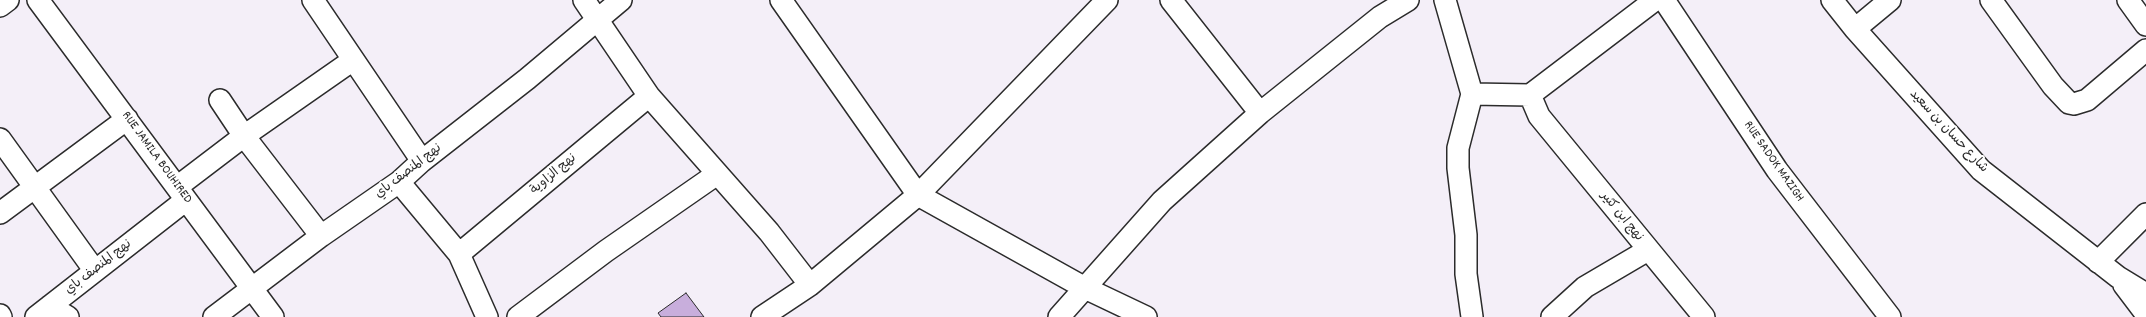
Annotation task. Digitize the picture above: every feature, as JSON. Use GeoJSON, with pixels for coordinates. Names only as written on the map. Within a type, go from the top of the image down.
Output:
{"type":"FeatureCollection","features":[{"type":"Feature","properties":{"kind":"street"},"geometry":{"type":"LineString","coordinates":[[0,6],[8,0]]}},
{"type":"Feature","properties":{"kind":"street","name":"RUE JAMILA BOUHIRED"},"geometry":{"type":"LineString","coordinates":[[38,0],[273,317]]}},
{"type":"Feature","properties":{"kind":"street"},"geometry":{"type":"LineString","coordinates":[[312,0],[422,161]]}},
{"type":"Feature","properties":{"kind":"street"},"geometry":{"type":"LineString","coordinates":[[584,0],[649,96],[769,232],[810,285]]}},
{"type":"Feature","properties":{"kind":"street","name":"نهج المنصف باي"},"geometry":{"type":"LineString","coordinates":[[214,317],[321,236],[399,182],[422,161],[527,79],[621,0]]}},
{"type":"Feature","properties":{"kind":"street"},"geometry":{"type":"LineString","coordinates":[[781,0],[918,195],[1085,288],[1146,317]]}},
{"type":"Feature","properties":{"kind":"street"},"geometry":{"type":"LineString","coordinates":[[762,317],[810,285],[918,195],[1106,0]]}},
{"type":"Feature","properties":{"kind":"street"},"geometry":{"type":"LineString","coordinates":[[1171,0],[1260,112]]}},
{"type":"Feature","properties":{"kind":"street"},"geometry":{"type":"LineString","coordinates":[[1059,317],[1162,201],[1260,112],[1380,18],[1408,0]]}},
{"type":"Feature","properties":{"kind":"street"},"geometry":{"type":"LineString","coordinates":[[1445,0],[1472,94],[1458,148],[1458,168],[1466,235],[1466,274],[1472,317]]}},
{"type":"Feature","properties":{"kind":"street"},"geometry":{"type":"LineString","coordinates":[[1472,94],[1530,95],[1655,0]]}},
{"type":"Feature","properties":{"kind":"street","name":"RUE SADOK MAZIGH"},"geometry":{"type":"LineString","coordinates":[[1664,0],[1777,170],[1890,317]]}},
{"type":"Feature","properties":{"kind":"street","name":"شارع حسان بن سعيد"},"geometry":{"type":"LineString","coordinates":[[1832,0],[1855,29],[1981,170],[2098,262],[2118,277],[2146,294]]}},
{"type":"Feature","properties":{"kind":"street"},"geometry":{"type":"LineString","coordinates":[[1855,29],[1890,0]]}},
{"type":"Feature","properties":{"kind":"street"},"geometry":{"type":"LineString","coordinates":[[1991,0],[2053,86],[2069,102],[2074,104],[2087,100],[2146,50]]}},
{"type":"Feature","properties":{"kind":"street"},"geometry":{"type":"LineString","coordinates":[[2128,0],[2146,25]]}},
{"type":"Feature","properties":{"kind":"street","name":"نهج المنصف باي"},"geometry":{"type":"LineString","coordinates":[[43,311],[95,271],[182,194],[244,136],[353,60]]}},
{"type":"Feature","properties":{"kind":"street","name":"نهج ابن كثير"},"geometry":{"type":"LineString","coordinates":[[1530,95],[1540,116],[1704,317]]}},
{"type":"Feature","properties":{"kind":"street","name":"نهج الزاوية"},"geometry":{"type":"LineString","coordinates":[[459,254],[649,96]]}},
{"type":"Feature","properties":{"kind":"street"},"geometry":{"type":"LineString","coordinates":[[220,100],[244,136],[321,236]]}},
{"type":"Feature","properties":{"kind":"street"},"geometry":{"type":"LineString","coordinates":[[0,213],[127,119]]}},
{"type":"Feature","properties":{"kind":"street"},"geometry":{"type":"LineString","coordinates":[[0,139],[95,271]]}},
{"type":"Feature","properties":{"kind":"street"},"geometry":{"type":"LineString","coordinates":[[518,317],[606,251],[717,174]]}},
{"type":"Feature","properties":{"kind":"street"},"geometry":{"type":"LineString","coordinates":[[399,182],[459,254],[487,317]]}},
{"type":"Feature","properties":{"kind":"street"},"geometry":{"type":"LineString","coordinates":[[2098,262],[2146,214]]}},
{"type":"Feature","properties":{"kind":"street"},"geometry":{"type":"LineString","coordinates":[[1552,317],[1585,286],[1648,250]]}},
{"type":"Feature","properties":{"kind":"street","name":"شارع حسان بن سعيد"},"geometry":{"type":"LineString","coordinates":[[2118,277],[2146,314]]}},
{"type":"Feature","properties":{"kind":"street","name":"نهج المنصف باي"},"geometry":{"type":"LineString","coordinates":[[43,311],[68,317]]}},
{"type":"Feature","properties":{"kind":"building"},"geometry":{"type":"Polygon","coordinates":[[[686,293],[704,317],[661,317],[658,313],[686,293]]]}}]}
